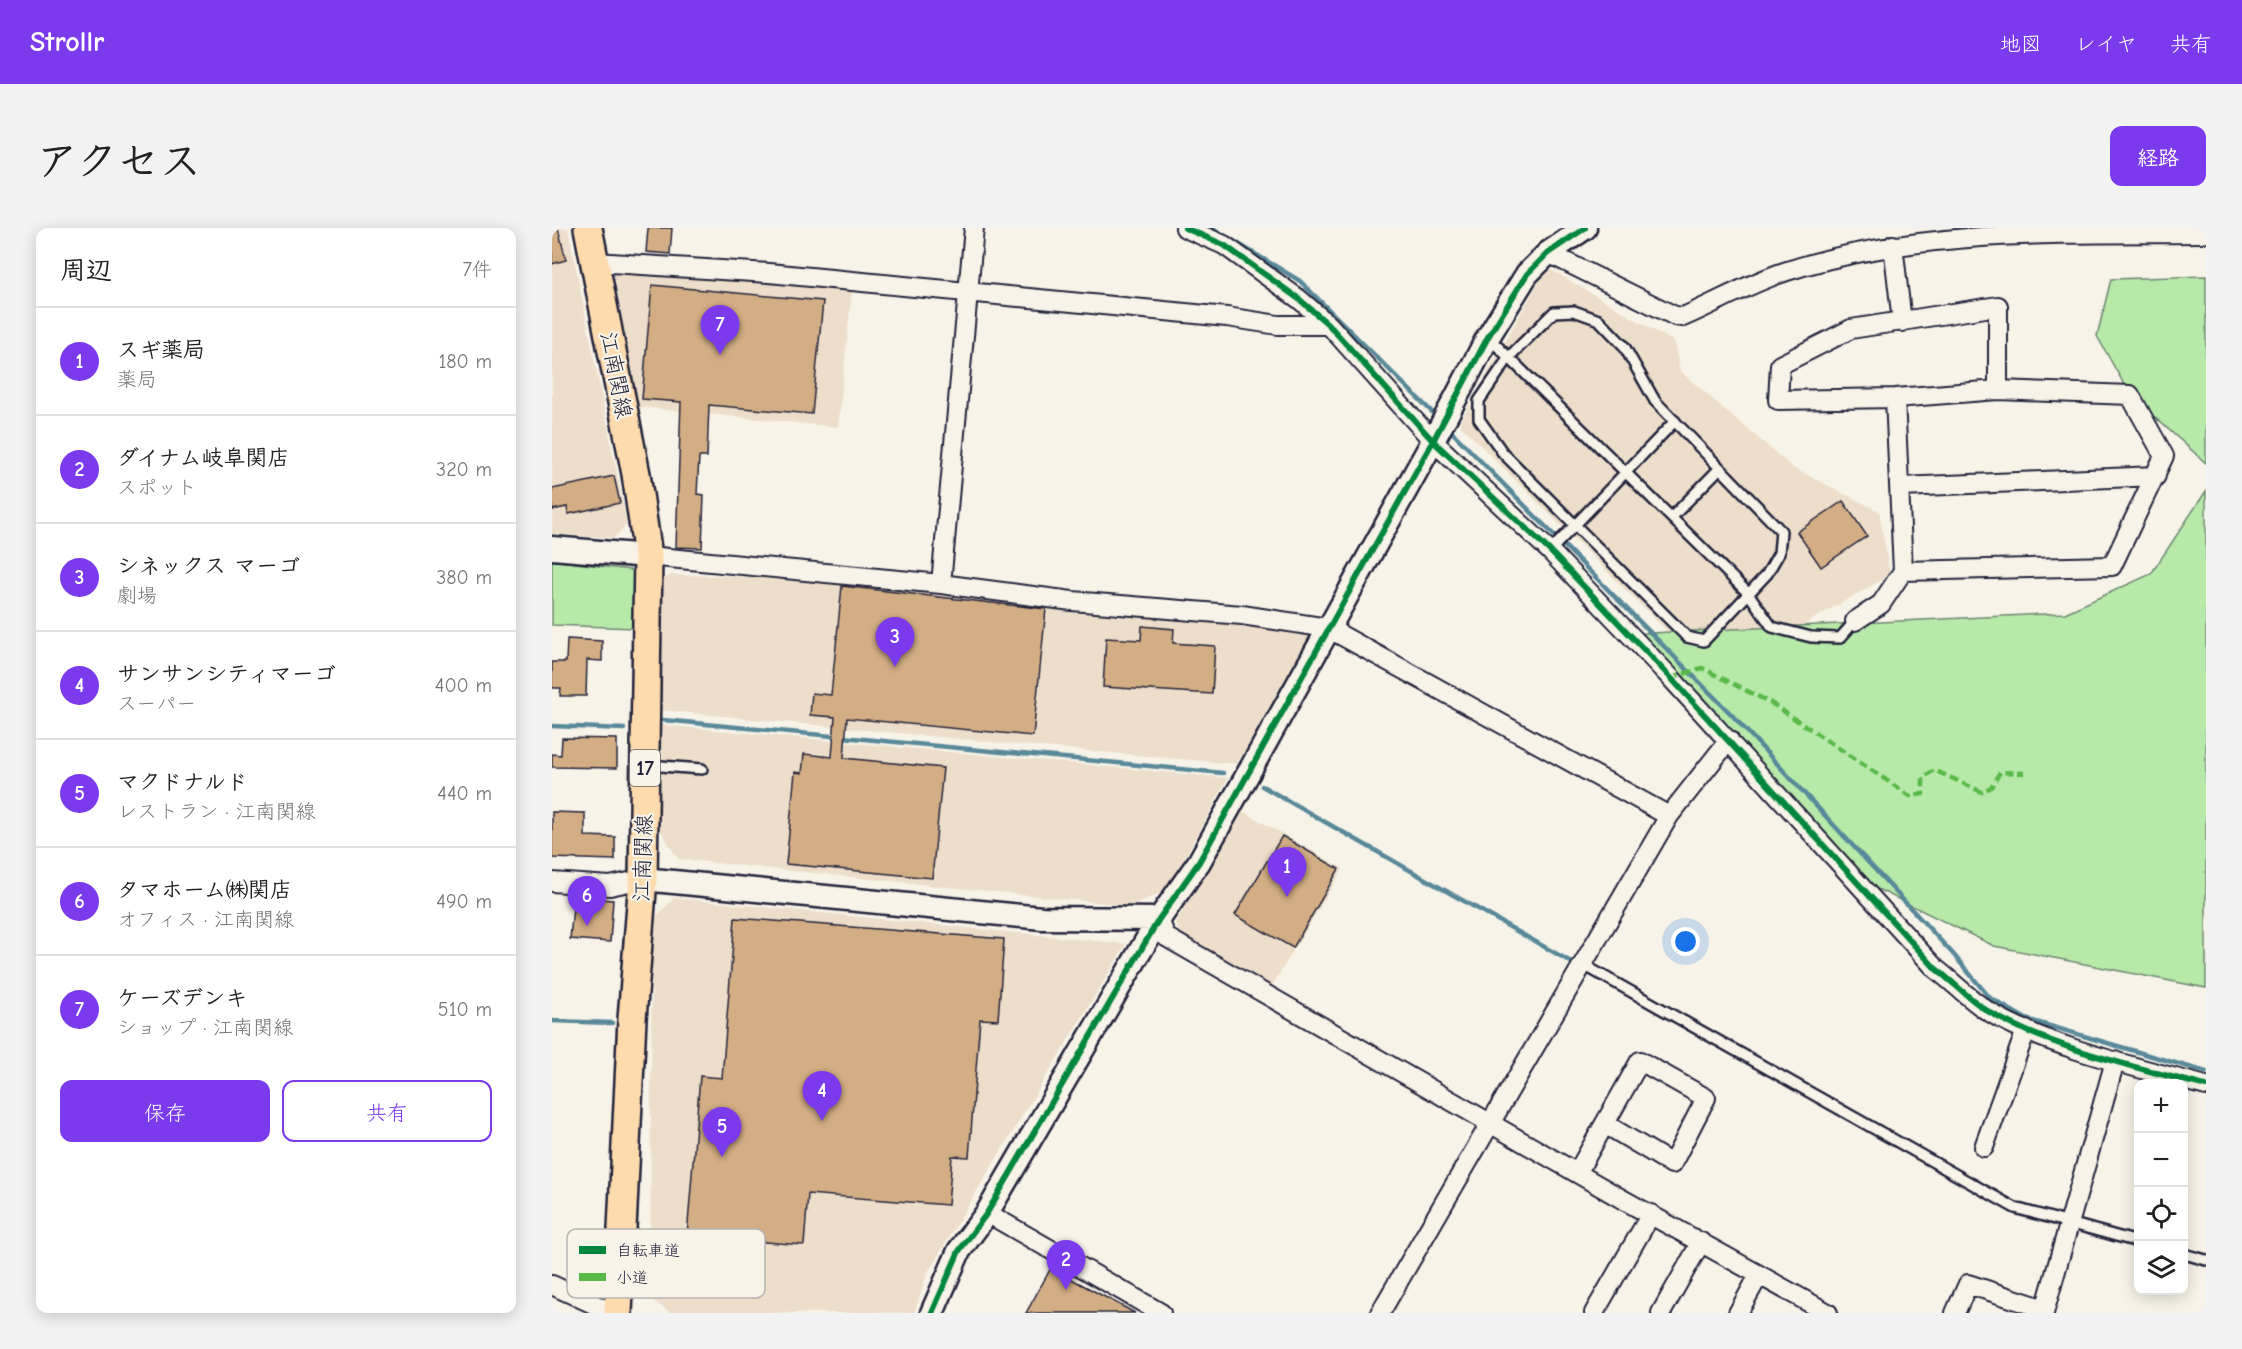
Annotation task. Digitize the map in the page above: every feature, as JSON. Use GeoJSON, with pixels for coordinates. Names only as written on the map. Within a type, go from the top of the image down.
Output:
{"type":"FeatureCollection","features":[{"type":"Feature","properties":{"kind":"main road","name":"江南関線"},"geometry":{"type":"LineString","coordinates":[[588,228],[636,474],[648,556],[643,879],[632,1019],[622,1229]]}},
{"type":"Feature","properties":{"kind":"main road","name":"江南関線"},"geometry":{"type":"LineString","coordinates":[[618,1313],[619,1298]]}},
{"type":"Feature","properties":{"kind":"street"},"geometry":{"type":"LineString","coordinates":[[941,584],[974,228]]}},
{"type":"Feature","properties":{"kind":"street"},"geometry":{"type":"LineString","coordinates":[[1185,228],[1224,245],[1299,299],[1329,325],[1433,441],[1550,551],[1729,740],[1936,969],[1985,1009],[2026,1030],[2115,1061],[2206,1086]]}},
{"type":"Feature","properties":{"kind":"street"},"geometry":{"type":"LineString","coordinates":[[932,1313],[959,1251],[987,1213],[1159,919],[1199,861],[1433,441],[1488,337],[1527,274],[1548,253],[1585,228]]}},
{"type":"Feature","properties":{"kind":"street"},"geometry":{"type":"LineString","coordinates":[[1548,253],[1675,316],[1683,317],[1786,271],[1893,245],[2002,236],[2206,233]]}},
{"type":"Feature","properties":{"kind":"street"},"geometry":{"type":"LineString","coordinates":[[1893,245],[1902,322]]}},
{"type":"Feature","properties":{"kind":"street"},"geometry":{"type":"LineString","coordinates":[[595,262],[769,273],[1227,317],[1278,325],[1329,325]]}},
{"type":"Feature","properties":{"kind":"street"},"geometry":{"type":"LineString","coordinates":[[1903,571],[2112,566],[2164,456],[2130,395],[1998,390],[1895,398],[1779,400],[1779,365],[1851,329],[1998,306],[1998,390]]}},
{"type":"Feature","properties":{"kind":"street"},"geometry":{"type":"LineString","coordinates":[[1855,621],[1881,604],[1903,571],[1901,487],[1895,398]]}},
{"type":"Feature","properties":{"kind":"street"},"geometry":{"type":"LineString","coordinates":[[1901,487],[2156,476]]}},
{"type":"Feature","properties":{"kind":"street"},"geometry":{"type":"LineString","coordinates":[[552,548],[941,584],[1072,601],[1242,615],[1328,628],[1669,816]]}},
{"type":"Feature","properties":{"kind":"street"},"geometry":{"type":"LineString","coordinates":[[1380,1313],[1669,816],[1729,740]]}},
{"type":"Feature","properties":{"kind":"street"},"geometry":{"type":"LineString","coordinates":[[552,882],[610,885],[643,879],[1042,918],[1159,919]]}},
{"type":"Feature","properties":{"kind":"street"},"geometry":{"type":"LineString","coordinates":[[1159,919],[1166,937],[1577,1173],[1828,1313]]}},
{"type":"Feature","properties":{"kind":"street"},"geometry":{"type":"LineString","coordinates":[[1984,1147],[2026,1030]]}},
{"type":"Feature","properties":{"kind":"street"},"geometry":{"type":"LineString","coordinates":[[1577,1173],[1640,1060],[1706,1098],[1672,1164],[1605,1124]]}},
{"type":"Feature","properties":{"kind":"street"},"geometry":{"type":"LineString","coordinates":[[1954,1313],[1968,1284],[2044,1311],[2115,1061]]}},
{"type":"Feature","properties":{"kind":"street"},"geometry":{"type":"LineString","coordinates":[[987,1213],[1161,1313]]}},
{"type":"Feature","properties":{"kind":"street"},"geometry":{"type":"LineString","coordinates":[[1594,1313],[1651,1214]]}},
{"type":"Feature","properties":{"kind":"street"},"geometry":{"type":"LineString","coordinates":[[1661,1313],[1701,1242]]}},
{"type":"Feature","properties":{"kind":"street"},"geometry":{"type":"LineString","coordinates":[[1738,1313],[1760,1275]]}},
{"type":"Feature","properties":{"kind":"street"},"geometry":{"type":"LineString","coordinates":[[552,1285],[567,1292]]}},
{"type":"Feature","properties":{"kind":"street"},"geometry":{"type":"LineString","coordinates":[[580,1298],[613,1313]]}},
{"type":"Feature","properties":{"kind":"lane"},"geometry":{"type":"LineString","coordinates":[[1574,311],[1599,320],[1624,346],[1655,401],[1780,531],[1779,553],[1767,574],[1704,641],[1688,637],[1503,453],[1479,419],[1479,401],[1509,357],[1554,312],[1574,311]]}},
{"type":"Feature","properties":{"kind":"lane"},"geometry":{"type":"LineString","coordinates":[[1488,337],[1748,592],[1772,627],[1811,637],[1840,638],[1855,621]]}},
{"type":"Feature","properties":{"kind":"lane"},"geometry":{"type":"LineString","coordinates":[[1550,551],[1675,422]]}},
{"type":"Feature","properties":{"kind":"lane"},"geometry":{"type":"LineString","coordinates":[[1672,517],[1720,468]]}},
{"type":"Feature","properties":{"kind":"lane"},"geometry":{"type":"LineString","coordinates":[[645,765],[702,769]]}},
{"type":"Feature","properties":{"kind":"lane"},"geometry":{"type":"LineString","coordinates":[[1582,964],[2014,1208],[2135,1241]]}},
{"type":"Feature","properties":{"kind":"lane"},"geometry":{"type":"LineString","coordinates":[[2188,1255],[2206,1260]]}},
{"type":"Feature","properties":{"kind":"shaded area"},"geometry":{"type":"Polygon","coordinates":[[[552,228],[568,228],[627,524],[614,538],[552,534],[552,228]]]}},
{"type":"Feature","properties":{"kind":"shaded area"},"geometry":{"type":"Polygon","coordinates":[[[1550,269],[1674,342],[1680,371],[1793,468],[1879,511],[1890,575],[1713,677],[1459,424],[1540,279],[1550,269]]]}},
{"type":"Feature","properties":{"kind":"shaded area"},"geometry":{"type":"Polygon","coordinates":[[[618,271],[852,290],[838,427],[638,407],[614,273],[618,271]]]}},
{"type":"Feature","properties":{"kind":"shaded area"},"geometry":{"type":"Polygon","coordinates":[[[670,575],[726,576],[842,584],[1228,618],[1313,635],[1237,764],[1044,747],[660,710],[661,581],[670,575]]]}},
{"type":"Feature","properties":{"kind":"shaded area"},"geometry":{"type":"Polygon","coordinates":[[[661,725],[1228,778],[1167,890],[1132,906],[678,859],[658,826],[661,725]]]}},
{"type":"Feature","properties":{"kind":"shaded area"},"geometry":{"type":"Polygon","coordinates":[[[1243,811],[1343,869],[1270,989],[1182,936],[1175,923],[1243,811]]]}},
{"type":"Feature","properties":{"kind":"shaded area"},"geometry":{"type":"Polygon","coordinates":[[[674,898],[1126,944],[928,1272],[914,1313],[671,1313],[650,1298],[765,1298],[765,1229],[650,1229],[652,921],[674,898]]]}},
{"type":"Feature","properties":{"kind":"green space"},"geometry":{"type":"Polygon","coordinates":[[[2206,276],[2206,463],[2130,395],[2097,336],[2111,279],[2206,276]]]}},
{"type":"Feature","properties":{"kind":"green space"},"geometry":{"type":"Polygon","coordinates":[[[2206,491],[2206,988],[1994,946],[1857,879],[1629,634],[2065,613],[2151,574],[2206,491]]]}},
{"type":"Feature","properties":{"kind":"green space"},"geometry":{"type":"Polygon","coordinates":[[[552,560],[638,571],[634,628],[552,625],[552,560]]]}},
{"type":"Feature","properties":{"kind":"building"},"geometry":{"type":"Polygon","coordinates":[[[552,228],[558,228],[566,260],[552,264],[552,228]]]}},
{"type":"Feature","properties":{"kind":"building"},"geometry":{"type":"Polygon","coordinates":[[[648,228],[672,228],[670,254],[646,252],[648,228]]]}},
{"type":"Feature","properties":{"kind":"building"},"geometry":{"type":"Polygon","coordinates":[[[652,285],[823,301],[812,414],[709,405],[707,457],[699,457],[697,494],[704,495],[702,548],[676,547],[681,402],[642,399],[652,285]]]}},
{"type":"Feature","properties":{"kind":"building"},"geometry":{"type":"Polygon","coordinates":[[[614,476],[620,503],[568,514],[567,507],[552,510],[552,489],[614,476]]]}},
{"type":"Feature","properties":{"kind":"building"},"geometry":{"type":"Polygon","coordinates":[[[1843,501],[1867,536],[1821,567],[1797,532],[1843,501]]]}},
{"type":"Feature","properties":{"kind":"building"},"geometry":{"type":"Polygon","coordinates":[[[842,586],[1046,609],[1033,736],[847,718],[844,758],[943,768],[932,878],[786,864],[795,772],[802,773],[804,754],[832,757],[835,717],[810,715],[812,693],[831,695],[842,586]]]}},
{"type":"Feature","properties":{"kind":"building"},"geometry":{"type":"Polygon","coordinates":[[[1142,626],[1174,629],[1173,643],[1215,646],[1212,694],[1103,687],[1106,638],[1141,640],[1142,626]]]}},
{"type":"Feature","properties":{"kind":"building"},"geometry":{"type":"Polygon","coordinates":[[[567,639],[602,641],[602,661],[587,660],[586,696],[560,696],[561,688],[552,688],[552,662],[566,662],[567,639]]]}},
{"type":"Feature","properties":{"kind":"building"},"geometry":{"type":"Polygon","coordinates":[[[562,738],[617,739],[617,768],[552,767],[552,754],[561,755],[562,738]]]}},
{"type":"Feature","properties":{"kind":"building"},"geometry":{"type":"Polygon","coordinates":[[[552,812],[585,813],[585,836],[615,837],[615,860],[552,858],[552,812]]]}},
{"type":"Feature","properties":{"kind":"building"},"geometry":{"type":"Polygon","coordinates":[[[1282,836],[1339,869],[1293,948],[1235,915],[1282,836]]]}},
{"type":"Feature","properties":{"kind":"building"},"geometry":{"type":"Polygon","coordinates":[[[574,897],[613,900],[610,942],[570,939],[574,897]]]}},
{"type":"Feature","properties":{"kind":"building"},"geometry":{"type":"Polygon","coordinates":[[[735,918],[1004,939],[998,1020],[980,1019],[969,1157],[952,1156],[948,1205],[808,1194],[804,1245],[765,1242],[765,1229],[688,1229],[700,1076],[722,1078],[735,918]]]}},
{"type":"Feature","properties":{"kind":"building"},"geometry":{"type":"Polygon","coordinates":[[[1051,1268],[1135,1313],[1026,1313],[1051,1268]]]}},
{"type":"Feature","properties":{"kind":"waterway"},"geometry":{"type":"LineString","coordinates":[[1212,228],[1300,281],[1437,417]]}},
{"type":"Feature","properties":{"kind":"waterway"},"geometry":{"type":"LineString","coordinates":[[1447,427],[1731,714],[1953,954],[1990,998],[2026,1019],[2206,1072]]}},
{"type":"Feature","properties":{"kind":"waterway"},"geometry":{"type":"LineString","coordinates":[[663,720],[1223,773]]}},
{"type":"Feature","properties":{"kind":"waterway"},"geometry":{"type":"LineString","coordinates":[[552,726],[624,729]]}},
{"type":"Feature","properties":{"kind":"waterway"},"geometry":{"type":"LineString","coordinates":[[1262,786],[1571,962]]}},
{"type":"Feature","properties":{"kind":"waterway"},"geometry":{"type":"LineString","coordinates":[[552,1021],[612,1023]]}},
{"type":"Feature","properties":{"kind":"marked path"},"geometry":{"type":"LineString","coordinates":[[1671,678],[1702,668],[1771,703],[1910,796],[1923,794],[1923,778],[1934,770],[1982,792],[1991,787],[2000,772],[2024,773]]}},
{"type":"Feature","properties":{"kind":"cycle path"},"geometry":{"type":"LineString","coordinates":[[1185,228],[1224,245],[1299,299],[1329,325],[1433,441],[1550,551],[1671,678],[1936,969],[1986,1010],[2035,1035],[2122,1064],[2206,1086]]}},
{"type":"Feature","properties":{"kind":"cycle path"},"geometry":{"type":"LineString","coordinates":[[932,1313],[959,1251],[987,1213],[1159,919],[1199,862],[1433,441],[1488,337],[1527,274],[1548,253],[1585,228]]}},
{"type":"Feature","properties":{"kind":"place","name":"ケーズデンキ"},"geometry":{"type":"Point","coordinates":[720,355]}},
{"type":"Feature","properties":{"kind":"place","name":"シネックス マーゴ"},"geometry":{"type":"Point","coordinates":[895,667]}},
{"type":"Feature","properties":{"kind":"place","name":"スギ薬局"},"geometry":{"type":"Point","coordinates":[1287,897]}},
{"type":"Feature","properties":{"kind":"place","name":"タマホーム㈱関店"},"geometry":{"type":"Point","coordinates":[587,926]}},
{"type":"Feature","properties":{"kind":"place","name":"サンサンシティマーゴ"},"geometry":{"type":"Point","coordinates":[822,1121]}},
{"type":"Feature","properties":{"kind":"place","name":"マクドナルド"},"geometry":{"type":"Point","coordinates":[722,1157]}},
{"type":"Feature","properties":{"kind":"place","name":"ダイナム岐阜関店"},"geometry":{"type":"Point","coordinates":[1066,1290]}}]}
